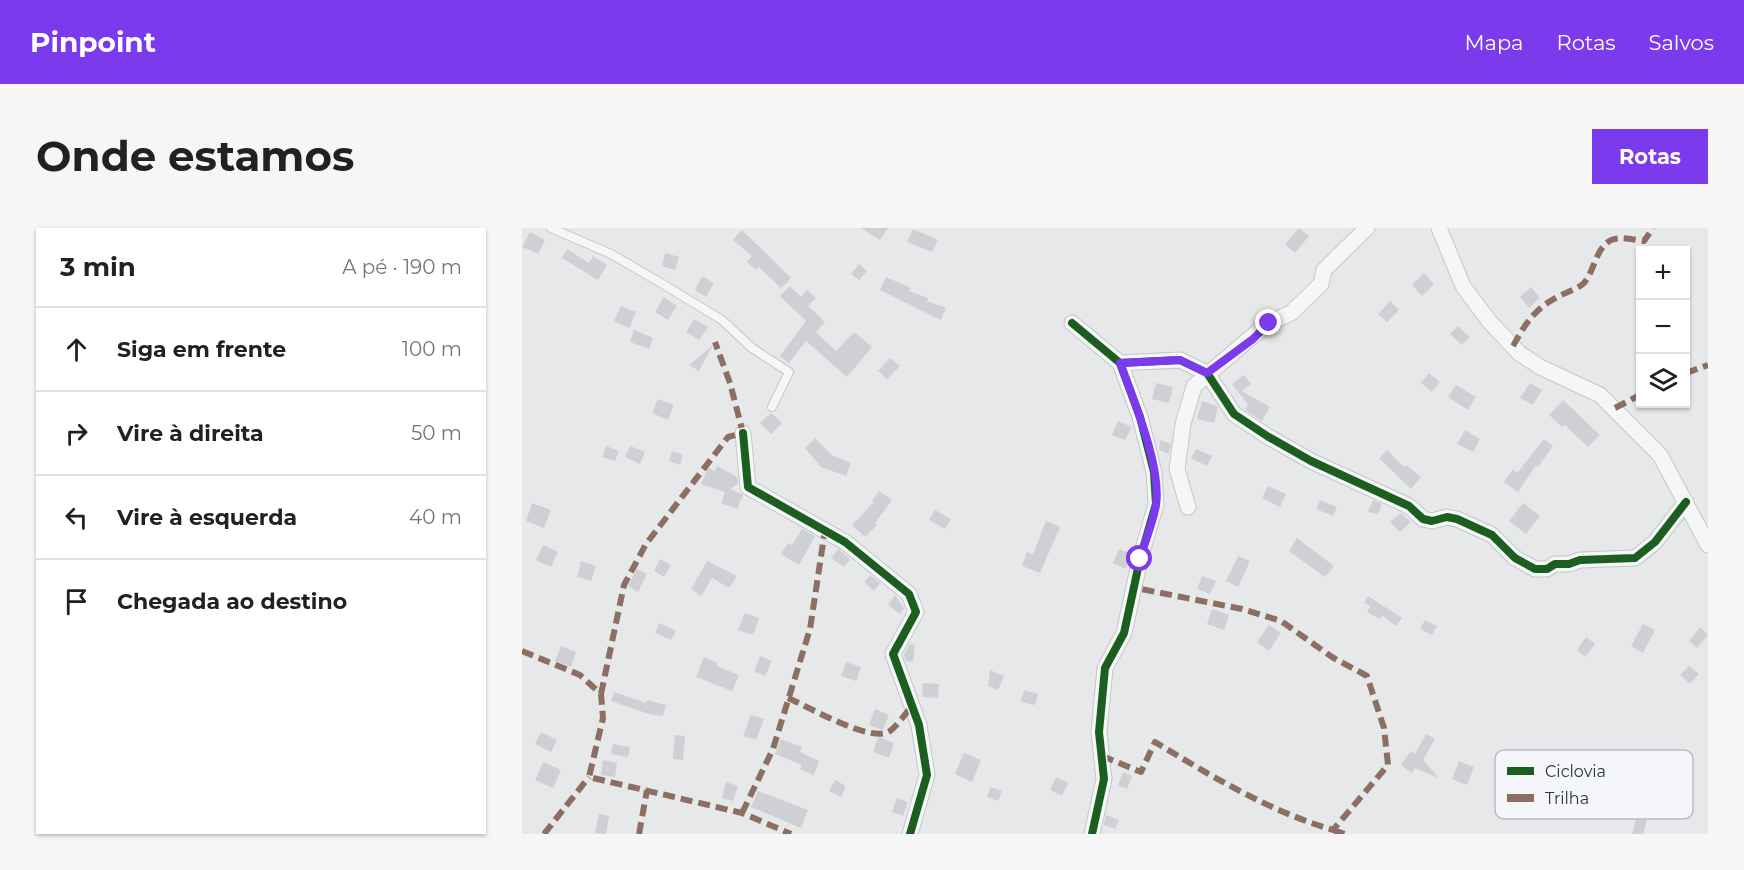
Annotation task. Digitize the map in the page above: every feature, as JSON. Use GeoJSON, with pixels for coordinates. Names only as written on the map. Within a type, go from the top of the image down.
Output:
{"type":"FeatureCollection","features":[{"type":"Feature","properties":{"kind":"street"},"geometry":{"type":"LineString","coordinates":[[1188,507],[1177,469],[1183,424],[1194,386],[1207,373],[1253,339],[1269,323],[1291,313],[1321,284],[1324,270],[1367,228]]}},
{"type":"Feature","properties":{"kind":"street"},"geometry":{"type":"LineString","coordinates":[[1439,228],[1463,286],[1489,321],[1519,353],[1540,367],[1600,395],[1660,454],[1708,545]]}},
{"type":"Feature","properties":{"kind":"street"},"geometry":{"type":"LineString","coordinates":[[1072,323],[1120,363],[1140,417],[1154,472],[1156,504],[1140,559],[1124,633],[1105,668],[1099,732],[1104,780],[1092,834]]}},
{"type":"Feature","properties":{"kind":"street"},"geometry":{"type":"LineString","coordinates":[[1120,363],[1180,360],[1207,373],[1234,414],[1267,436],[1311,461],[1409,506],[1424,519],[1432,522],[1447,517],[1456,519],[1492,535],[1515,558],[1534,569],[1547,569],[1555,564],[1569,564],[1580,560],[1635,558],[1655,542],[1686,502]]}},
{"type":"Feature","properties":{"kind":"street"},"geometry":{"type":"LineString","coordinates":[[743,433],[748,487],[845,542],[909,594],[916,612],[893,654],[919,725],[927,775],[910,834]]}},
{"type":"Feature","properties":{"kind":"lane"},"geometry":{"type":"LineString","coordinates":[[551,228],[611,254],[656,280],[722,320],[752,348],[789,372],[772,406]]}},
{"type":"Feature","properties":{"kind":"building"},"geometry":{"type":"Polygon","coordinates":[[[861,228],[888,228],[880,240],[861,228]]]}},
{"type":"Feature","properties":{"kind":"building"},"geometry":{"type":"Polygon","coordinates":[[[1299,228],[1309,236],[1295,253],[1285,244],[1299,228]]]}},
{"type":"Feature","properties":{"kind":"building"},"geometry":{"type":"Polygon","coordinates":[[[913,229],[938,240],[932,252],[907,242],[913,229]]]}},
{"type":"Feature","properties":{"kind":"building"},"geometry":{"type":"Polygon","coordinates":[[[742,230],[791,278],[781,288],[759,267],[756,270],[747,262],[752,256],[733,240],[742,230]]]}},
{"type":"Feature","properties":{"kind":"building"},"geometry":{"type":"Polygon","coordinates":[[[530,232],[545,240],[538,254],[522,247],[530,232]]]}},
{"type":"Feature","properties":{"kind":"building"},"geometry":{"type":"Polygon","coordinates":[[[567,249],[589,263],[593,256],[607,265],[598,280],[562,258],[567,249]]]}},
{"type":"Feature","properties":{"kind":"building"},"geometry":{"type":"Polygon","coordinates":[[[665,253],[679,257],[675,270],[662,266],[665,253]]]}},
{"type":"Feature","properties":{"kind":"building"},"geometry":{"type":"Polygon","coordinates":[[[859,264],[867,271],[859,280],[851,274],[859,264]]]}},
{"type":"Feature","properties":{"kind":"building"},"geometry":{"type":"Polygon","coordinates":[[[1424,273],[1434,284],[1422,296],[1412,285],[1424,273]]]}},
{"type":"Feature","properties":{"kind":"building"},"geometry":{"type":"Polygon","coordinates":[[[702,276],[714,283],[706,297],[695,290],[702,276]]]}},
{"type":"Feature","properties":{"kind":"building"},"geometry":{"type":"Polygon","coordinates":[[[886,277],[911,288],[909,291],[928,298],[927,301],[946,308],[941,320],[880,290],[886,277]]]}},
{"type":"Feature","properties":{"kind":"building"},"geometry":{"type":"Polygon","coordinates":[[[790,286],[801,297],[807,290],[816,298],[808,306],[825,322],[816,332],[836,351],[854,332],[872,347],[847,377],[806,341],[789,363],[780,356],[806,321],[780,296],[790,286]]]}},
{"type":"Feature","properties":{"kind":"building"},"geometry":{"type":"Polygon","coordinates":[[[1531,287],[1540,298],[1529,308],[1520,297],[1531,287]]]}},
{"type":"Feature","properties":{"kind":"building"},"geometry":{"type":"Polygon","coordinates":[[[664,297],[677,306],[668,320],[655,312],[664,297]]]}},
{"type":"Feature","properties":{"kind":"building"},"geometry":{"type":"Polygon","coordinates":[[[1390,301],[1399,310],[1387,322],[1378,314],[1390,301]]]}},
{"type":"Feature","properties":{"kind":"building"},"geometry":{"type":"Polygon","coordinates":[[[621,306],[636,312],[629,328],[614,321],[621,306]]]}},
{"type":"Feature","properties":{"kind":"building"},"geometry":{"type":"Polygon","coordinates":[[[694,319],[708,327],[699,340],[686,332],[694,319]]]}},
{"type":"Feature","properties":{"kind":"building"},"geometry":{"type":"Polygon","coordinates":[[[1458,326],[1470,337],[1462,345],[1450,334],[1458,326]]]}},
{"type":"Feature","properties":{"kind":"building"},"geometry":{"type":"Polygon","coordinates":[[[634,330],[653,338],[649,349],[630,342],[634,330]]]}},
{"type":"Feature","properties":{"kind":"building"},"geometry":{"type":"Polygon","coordinates":[[[713,345],[699,371],[689,365],[713,345]]]}},
{"type":"Feature","properties":{"kind":"building"},"geometry":{"type":"Polygon","coordinates":[[[890,358],[900,366],[887,379],[878,371],[890,358]]]}},
{"type":"Feature","properties":{"kind":"building"},"geometry":{"type":"Polygon","coordinates":[[[1429,373],[1440,382],[1432,392],[1421,383],[1429,373]]]}},
{"type":"Feature","properties":{"kind":"building"},"geometry":{"type":"Polygon","coordinates":[[[1244,375],[1251,384],[1242,391],[1270,407],[1262,421],[1245,410],[1248,405],[1232,384],[1244,375]]]}},
{"type":"Feature","properties":{"kind":"building"},"geometry":{"type":"Polygon","coordinates":[[[1156,383],[1173,387],[1169,403],[1152,399],[1156,383]]]}},
{"type":"Feature","properties":{"kind":"building"},"geometry":{"type":"Polygon","coordinates":[[[1530,383],[1542,390],[1533,405],[1520,398],[1530,383]]]}},
{"type":"Feature","properties":{"kind":"building"},"geometry":{"type":"Polygon","coordinates":[[[1456,385],[1476,397],[1468,410],[1448,397],[1456,385]]]}},
{"type":"Feature","properties":{"kind":"building"},"geometry":{"type":"Polygon","coordinates":[[[658,399],[674,405],[668,420],[652,413],[658,399]]]}},
{"type":"Feature","properties":{"kind":"building"},"geometry":{"type":"Polygon","coordinates":[[[1563,400],[1600,435],[1588,447],[1565,425],[1562,427],[1549,415],[1563,400]]]}},
{"type":"Feature","properties":{"kind":"building"},"geometry":{"type":"Polygon","coordinates":[[[1202,401],[1218,407],[1214,423],[1197,419],[1202,401]]]}},
{"type":"Feature","properties":{"kind":"building"},"geometry":{"type":"Polygon","coordinates":[[[771,413],[782,423],[771,434],[760,423],[771,413]]]}},
{"type":"Feature","properties":{"kind":"building"},"geometry":{"type":"Polygon","coordinates":[[[1118,421],[1132,427],[1125,440],[1112,435],[1118,421]]]}},
{"type":"Feature","properties":{"kind":"building"},"geometry":{"type":"Polygon","coordinates":[[[1465,430],[1480,439],[1473,452],[1457,444],[1465,430]]]}},
{"type":"Feature","properties":{"kind":"building"},"geometry":{"type":"Polygon","coordinates":[[[815,438],[833,456],[851,463],[846,476],[821,467],[805,448],[815,438]]]}},
{"type":"Feature","properties":{"kind":"building"},"geometry":{"type":"Polygon","coordinates":[[[1544,439],[1553,446],[1538,467],[1536,465],[1518,492],[1504,482],[1513,469],[1517,473],[1544,439]]]}},
{"type":"Feature","properties":{"kind":"building"},"geometry":{"type":"Polygon","coordinates":[[[1160,440],[1171,444],[1169,454],[1159,450],[1160,440]]]}},
{"type":"Feature","properties":{"kind":"building"},"geometry":{"type":"Polygon","coordinates":[[[606,446],[619,451],[615,461],[602,457],[606,446]]]}},
{"type":"Feature","properties":{"kind":"building"},"geometry":{"type":"Polygon","coordinates":[[[630,446],[645,452],[640,464],[625,457],[630,446]]]}},
{"type":"Feature","properties":{"kind":"building"},"geometry":{"type":"Polygon","coordinates":[[[1196,449],[1212,456],[1207,466],[1191,458],[1196,449]]]}},
{"type":"Feature","properties":{"kind":"building"},"geometry":{"type":"Polygon","coordinates":[[[1387,450],[1404,467],[1406,465],[1421,477],[1411,489],[1379,458],[1387,450]]]}},
{"type":"Feature","properties":{"kind":"building"},"geometry":{"type":"Polygon","coordinates":[[[672,451],[683,455],[680,465],[669,461],[672,451]]]}},
{"type":"Feature","properties":{"kind":"building"},"geometry":{"type":"Polygon","coordinates":[[[717,466],[738,479],[738,484],[730,489],[743,495],[737,509],[721,503],[725,492],[701,484],[708,468],[715,471],[717,466]]]}},
{"type":"Feature","properties":{"kind":"building"},"geometry":{"type":"Polygon","coordinates":[[[1268,486],[1286,494],[1280,507],[1262,498],[1268,486]]]}},
{"type":"Feature","properties":{"kind":"building"},"geometry":{"type":"Polygon","coordinates":[[[879,491],[892,500],[875,523],[877,525],[865,537],[852,525],[874,502],[872,501],[879,491]]]}},
{"type":"Feature","properties":{"kind":"building"},"geometry":{"type":"Polygon","coordinates":[[[1320,500],[1337,507],[1333,516],[1316,509],[1320,500]]]}},
{"type":"Feature","properties":{"kind":"building"},"geometry":{"type":"Polygon","coordinates":[[[1373,500],[1382,504],[1378,514],[1368,512],[1373,500]]]}},
{"type":"Feature","properties":{"kind":"building"},"geometry":{"type":"Polygon","coordinates":[[[532,503],[551,510],[544,528],[526,521],[532,503]]]}},
{"type":"Feature","properties":{"kind":"building"},"geometry":{"type":"Polygon","coordinates":[[[1523,503],[1540,516],[1526,534],[1509,521],[1523,503]]]}},
{"type":"Feature","properties":{"kind":"building"},"geometry":{"type":"Polygon","coordinates":[[[935,510],[951,519],[945,529],[929,520],[935,510]]]}},
{"type":"Feature","properties":{"kind":"building"},"geometry":{"type":"Polygon","coordinates":[[[1401,513],[1411,522],[1400,532],[1390,522],[1401,513]]]}},
{"type":"Feature","properties":{"kind":"building"},"geometry":{"type":"Polygon","coordinates":[[[1046,521],[1060,527],[1040,573],[1022,566],[1027,552],[1033,554],[1046,521]]]}},
{"type":"Feature","properties":{"kind":"building"},"geometry":{"type":"Polygon","coordinates":[[[802,529],[815,536],[799,565],[781,554],[788,543],[792,545],[802,529]]]}},
{"type":"Feature","properties":{"kind":"building"},"geometry":{"type":"Polygon","coordinates":[[[1297,538],[1334,566],[1325,577],[1289,551],[1297,538]]]}},
{"type":"Feature","properties":{"kind":"building"},"geometry":{"type":"Polygon","coordinates":[[[543,545],[558,552],[551,567],[536,560],[543,545]]]}},
{"type":"Feature","properties":{"kind":"building"},"geometry":{"type":"Polygon","coordinates":[[[838,549],[850,559],[844,567],[831,558],[838,549]]]}},
{"type":"Feature","properties":{"kind":"building"},"geometry":{"type":"Polygon","coordinates":[[[1119,549],[1131,554],[1126,569],[1113,563],[1119,549]]]}},
{"type":"Feature","properties":{"kind":"building"},"geometry":{"type":"Polygon","coordinates":[[[1238,556],[1250,561],[1238,587],[1226,581],[1238,556]]]}},
{"type":"Feature","properties":{"kind":"building"},"geometry":{"type":"Polygon","coordinates":[[[660,559],[671,565],[664,577],[654,571],[660,559]]]}},
{"type":"Feature","properties":{"kind":"building"},"geometry":{"type":"Polygon","coordinates":[[[581,561],[596,566],[591,581],[577,577],[581,561]]]}},
{"type":"Feature","properties":{"kind":"building"},"geometry":{"type":"Polygon","coordinates":[[[707,561],[737,576],[729,588],[712,578],[701,596],[691,589],[707,561]]]}},
{"type":"Feature","properties":{"kind":"building"},"geometry":{"type":"Polygon","coordinates":[[[637,569],[647,574],[638,592],[628,586],[637,569]]]}},
{"type":"Feature","properties":{"kind":"building"},"geometry":{"type":"Polygon","coordinates":[[[870,575],[880,583],[874,591],[864,582],[870,575]]]}},
{"type":"Feature","properties":{"kind":"building"},"geometry":{"type":"Polygon","coordinates":[[[1202,576],[1216,581],[1210,594],[1197,589],[1202,576]]]}},
{"type":"Feature","properties":{"kind":"building"},"geometry":{"type":"Polygon","coordinates":[[[895,595],[904,608],[900,614],[888,605],[895,595]]]}},
{"type":"Feature","properties":{"kind":"building"},"geometry":{"type":"Polygon","coordinates":[[[1368,596],[1402,618],[1396,626],[1382,615],[1380,619],[1367,612],[1370,606],[1364,602],[1368,596]]]}},
{"type":"Feature","properties":{"kind":"building"},"geometry":{"type":"Polygon","coordinates":[[[1212,609],[1229,615],[1224,630],[1207,624],[1212,609]]]}},
{"type":"Feature","properties":{"kind":"building"},"geometry":{"type":"Polygon","coordinates":[[[745,613],[759,618],[753,635],[738,630],[745,613]]]}},
{"type":"Feature","properties":{"kind":"building"},"geometry":{"type":"Polygon","coordinates":[[[1425,620],[1437,626],[1432,635],[1420,629],[1425,620]]]}},
{"type":"Feature","properties":{"kind":"building"},"geometry":{"type":"Polygon","coordinates":[[[659,623],[676,631],[671,640],[655,633],[659,623]]]}},
{"type":"Feature","properties":{"kind":"building"},"geometry":{"type":"Polygon","coordinates":[[[1643,624],[1655,630],[1643,653],[1631,646],[1643,624]]]}},
{"type":"Feature","properties":{"kind":"building"},"geometry":{"type":"Polygon","coordinates":[[[1269,625],[1281,633],[1269,651],[1257,642],[1269,625]]]}},
{"type":"Feature","properties":{"kind":"building"},"geometry":{"type":"Polygon","coordinates":[[[1700,627],[1708,635],[1697,648],[1689,641],[1700,627]]]}},
{"type":"Feature","properties":{"kind":"building"},"geometry":{"type":"Polygon","coordinates":[[[1586,637],[1595,644],[1585,657],[1577,650],[1586,637]]]}},
{"type":"Feature","properties":{"kind":"building"},"geometry":{"type":"Polygon","coordinates":[[[910,644],[915,645],[913,662],[906,661],[904,655],[910,644]]]}},
{"type":"Feature","properties":{"kind":"building"},"geometry":{"type":"Polygon","coordinates":[[[561,646],[576,652],[571,667],[555,661],[561,646]]]}},
{"type":"Feature","properties":{"kind":"building"},"geometry":{"type":"Polygon","coordinates":[[[760,656],[772,661],[765,676],[754,671],[760,656]]]}},
{"type":"Feature","properties":{"kind":"building"},"geometry":{"type":"Polygon","coordinates":[[[704,657],[718,663],[717,666],[739,675],[732,691],[696,677],[704,657]]]}},
{"type":"Feature","properties":{"kind":"building"},"geometry":{"type":"Polygon","coordinates":[[[846,662],[861,667],[856,681],[841,676],[846,662]]]}},
{"type":"Feature","properties":{"kind":"building"},"geometry":{"type":"Polygon","coordinates":[[[1689,666],[1699,674],[1690,684],[1680,675],[1689,666]]]}},
{"type":"Feature","properties":{"kind":"building"},"geometry":{"type":"Polygon","coordinates":[[[990,670],[1004,676],[998,690],[988,686],[990,670]]]}},
{"type":"Feature","properties":{"kind":"building"},"geometry":{"type":"Polygon","coordinates":[[[923,683],[939,684],[938,698],[922,697],[923,683]]]}},
{"type":"Feature","properties":{"kind":"building"},"geometry":{"type":"Polygon","coordinates":[[[1024,690],[1038,694],[1035,705],[1021,702],[1024,690]]]}},
{"type":"Feature","properties":{"kind":"building"},"geometry":{"type":"Polygon","coordinates":[[[614,692],[646,703],[647,700],[666,705],[663,716],[649,714],[611,701],[614,692]]]}},
{"type":"Feature","properties":{"kind":"building"},"geometry":{"type":"Polygon","coordinates":[[[875,709],[889,715],[883,730],[869,725],[875,709]]]}},
{"type":"Feature","properties":{"kind":"building"},"geometry":{"type":"Polygon","coordinates":[[[751,715],[764,719],[756,740],[743,736],[751,715]]]}},
{"type":"Feature","properties":{"kind":"building"},"geometry":{"type":"Polygon","coordinates":[[[541,732],[557,740],[551,752],[535,744],[541,732]]]}},
{"type":"Feature","properties":{"kind":"building"},"geometry":{"type":"Polygon","coordinates":[[[1426,734],[1435,739],[1423,760],[1439,778],[1415,768],[1412,773],[1401,765],[1411,751],[1415,754],[1426,734]]]}},
{"type":"Feature","properties":{"kind":"building"},"geometry":{"type":"Polygon","coordinates":[[[675,735],[685,736],[683,760],[673,759],[675,735]]]}},
{"type":"Feature","properties":{"kind":"building"},"geometry":{"type":"Polygon","coordinates":[[[878,737],[894,743],[889,758],[873,752],[878,737]]]}},
{"type":"Feature","properties":{"kind":"building"},"geometry":{"type":"Polygon","coordinates":[[[781,739],[802,747],[800,752],[819,761],[814,775],[800,769],[802,765],[775,754],[781,739]]]}},
{"type":"Feature","properties":{"kind":"building"},"geometry":{"type":"Polygon","coordinates":[[[613,744],[630,747],[628,757],[611,754],[613,744]]]}},
{"type":"Feature","properties":{"kind":"building"},"geometry":{"type":"Polygon","coordinates":[[[964,753],[981,760],[972,782],[955,774],[964,753]]]}},
{"type":"Feature","properties":{"kind":"building"},"geometry":{"type":"Polygon","coordinates":[[[603,760],[617,763],[615,777],[601,775],[603,760]]]}},
{"type":"Feature","properties":{"kind":"building"},"geometry":{"type":"Polygon","coordinates":[[[1459,761],[1474,767],[1467,785],[1452,779],[1459,761]]]}},
{"type":"Feature","properties":{"kind":"building"},"geometry":{"type":"Polygon","coordinates":[[[543,762],[561,770],[553,788],[535,780],[543,762]]]}},
{"type":"Feature","properties":{"kind":"building"},"geometry":{"type":"Polygon","coordinates":[[[1123,772],[1132,776],[1127,789],[1118,785],[1123,772]]]}},
{"type":"Feature","properties":{"kind":"building"},"geometry":{"type":"Polygon","coordinates":[[[1056,777],[1068,783],[1062,796],[1050,790],[1056,777]]]}},
{"type":"Feature","properties":{"kind":"building"},"geometry":{"type":"Polygon","coordinates":[[[835,780],[846,786],[841,797],[829,791],[835,780]]]}},
{"type":"Feature","properties":{"kind":"building"},"geometry":{"type":"Polygon","coordinates":[[[726,782],[738,786],[733,801],[722,798],[726,782]]]}},
{"type":"Feature","properties":{"kind":"building"},"geometry":{"type":"Polygon","coordinates":[[[991,787],[1002,791],[998,801],[987,797],[991,787]]]}},
{"type":"Feature","properties":{"kind":"building"},"geometry":{"type":"Polygon","coordinates":[[[758,791],[808,810],[801,828],[751,807],[758,791]]]}},
{"type":"Feature","properties":{"kind":"building"},"geometry":{"type":"Polygon","coordinates":[[[897,798],[908,802],[903,816],[892,812],[897,798]]]}},
{"type":"Feature","properties":{"kind":"building"},"geometry":{"type":"Polygon","coordinates":[[[599,814],[609,816],[606,834],[595,833],[599,814]]]}},
{"type":"Feature","properties":{"kind":"building"},"geometry":{"type":"Polygon","coordinates":[[[1106,815],[1119,820],[1115,829],[1104,825],[1106,815]]]}},
{"type":"Feature","properties":{"kind":"building"},"geometry":{"type":"Polygon","coordinates":[[[1636,819],[1647,820],[1643,834],[1632,834],[1636,819]]]}},
{"type":"Feature","properties":{"kind":"marked path"},"geometry":{"type":"LineString","coordinates":[[1513,346],[1537,311],[1550,301],[1584,283],[1598,254],[1606,244],[1619,238],[1644,241],[1653,228]]}},
{"type":"Feature","properties":{"kind":"marked path"},"geometry":{"type":"LineString","coordinates":[[601,694],[624,585],[646,544],[728,437],[743,433],[730,383],[715,342]]}},
{"type":"Feature","properties":{"kind":"marked path"},"geometry":{"type":"LineString","coordinates":[[1690,372],[1708,365]]}},
{"type":"Feature","properties":{"kind":"marked path"},"geometry":{"type":"LineString","coordinates":[[1615,408],[1636,397]]}},
{"type":"Feature","properties":{"kind":"marked path"},"geometry":{"type":"LineString","coordinates":[[742,813],[773,749],[810,629],[825,530]]}},
{"type":"Feature","properties":{"kind":"marked path"},"geometry":{"type":"LineString","coordinates":[[1102,756],[1141,772],[1155,742],[1263,803],[1333,830],[1388,765],[1384,728],[1367,676],[1332,657],[1281,621],[1242,609],[1136,588]]}},
{"type":"Feature","properties":{"kind":"marked path"},"geometry":{"type":"LineString","coordinates":[[522,651],[580,675],[601,694],[603,718],[589,777],[742,813],[791,834]]}},
{"type":"Feature","properties":{"kind":"marked path"},"geometry":{"type":"LineString","coordinates":[[788,698],[855,729],[881,734],[893,729],[912,706]]}},
{"type":"Feature","properties":{"kind":"marked path"},"geometry":{"type":"LineString","coordinates":[[544,834],[589,777]]}},
{"type":"Feature","properties":{"kind":"marked path"},"geometry":{"type":"LineString","coordinates":[[639,834],[647,790]]}},
{"type":"Feature","properties":{"kind":"marked path"},"geometry":{"type":"LineString","coordinates":[[1333,830],[1345,834]]}},
{"type":"Feature","properties":{"kind":"cycle path"},"geometry":{"type":"LineString","coordinates":[[1072,323],[1120,363],[1180,360],[1207,373],[1234,414],[1267,436],[1311,461],[1409,506],[1423,519],[1432,521],[1447,517],[1457,519],[1492,535],[1515,558],[1535,569],[1547,569],[1555,564],[1569,564],[1580,560],[1635,558],[1655,542],[1686,502]]}},
{"type":"Feature","properties":{"kind":"cycle path"},"geometry":{"type":"LineString","coordinates":[[1092,834],[1104,779],[1099,732],[1105,668],[1124,633],[1140,559],[1156,504],[1154,472],[1140,417],[1120,363]]}},
{"type":"Feature","properties":{"kind":"cycle path"},"geometry":{"type":"LineString","coordinates":[[743,433],[748,487],[845,542],[909,594],[916,612],[893,654],[919,725],[927,775],[910,834]]}},
{"type":"Feature","properties":{"kind":"route"},"geometry":{"type":"LineString","coordinates":[[1140,559],[1156,504],[1154,472],[1140,417],[1120,363],[1180,360],[1207,373],[1253,339],[1269,323]]}}]}
